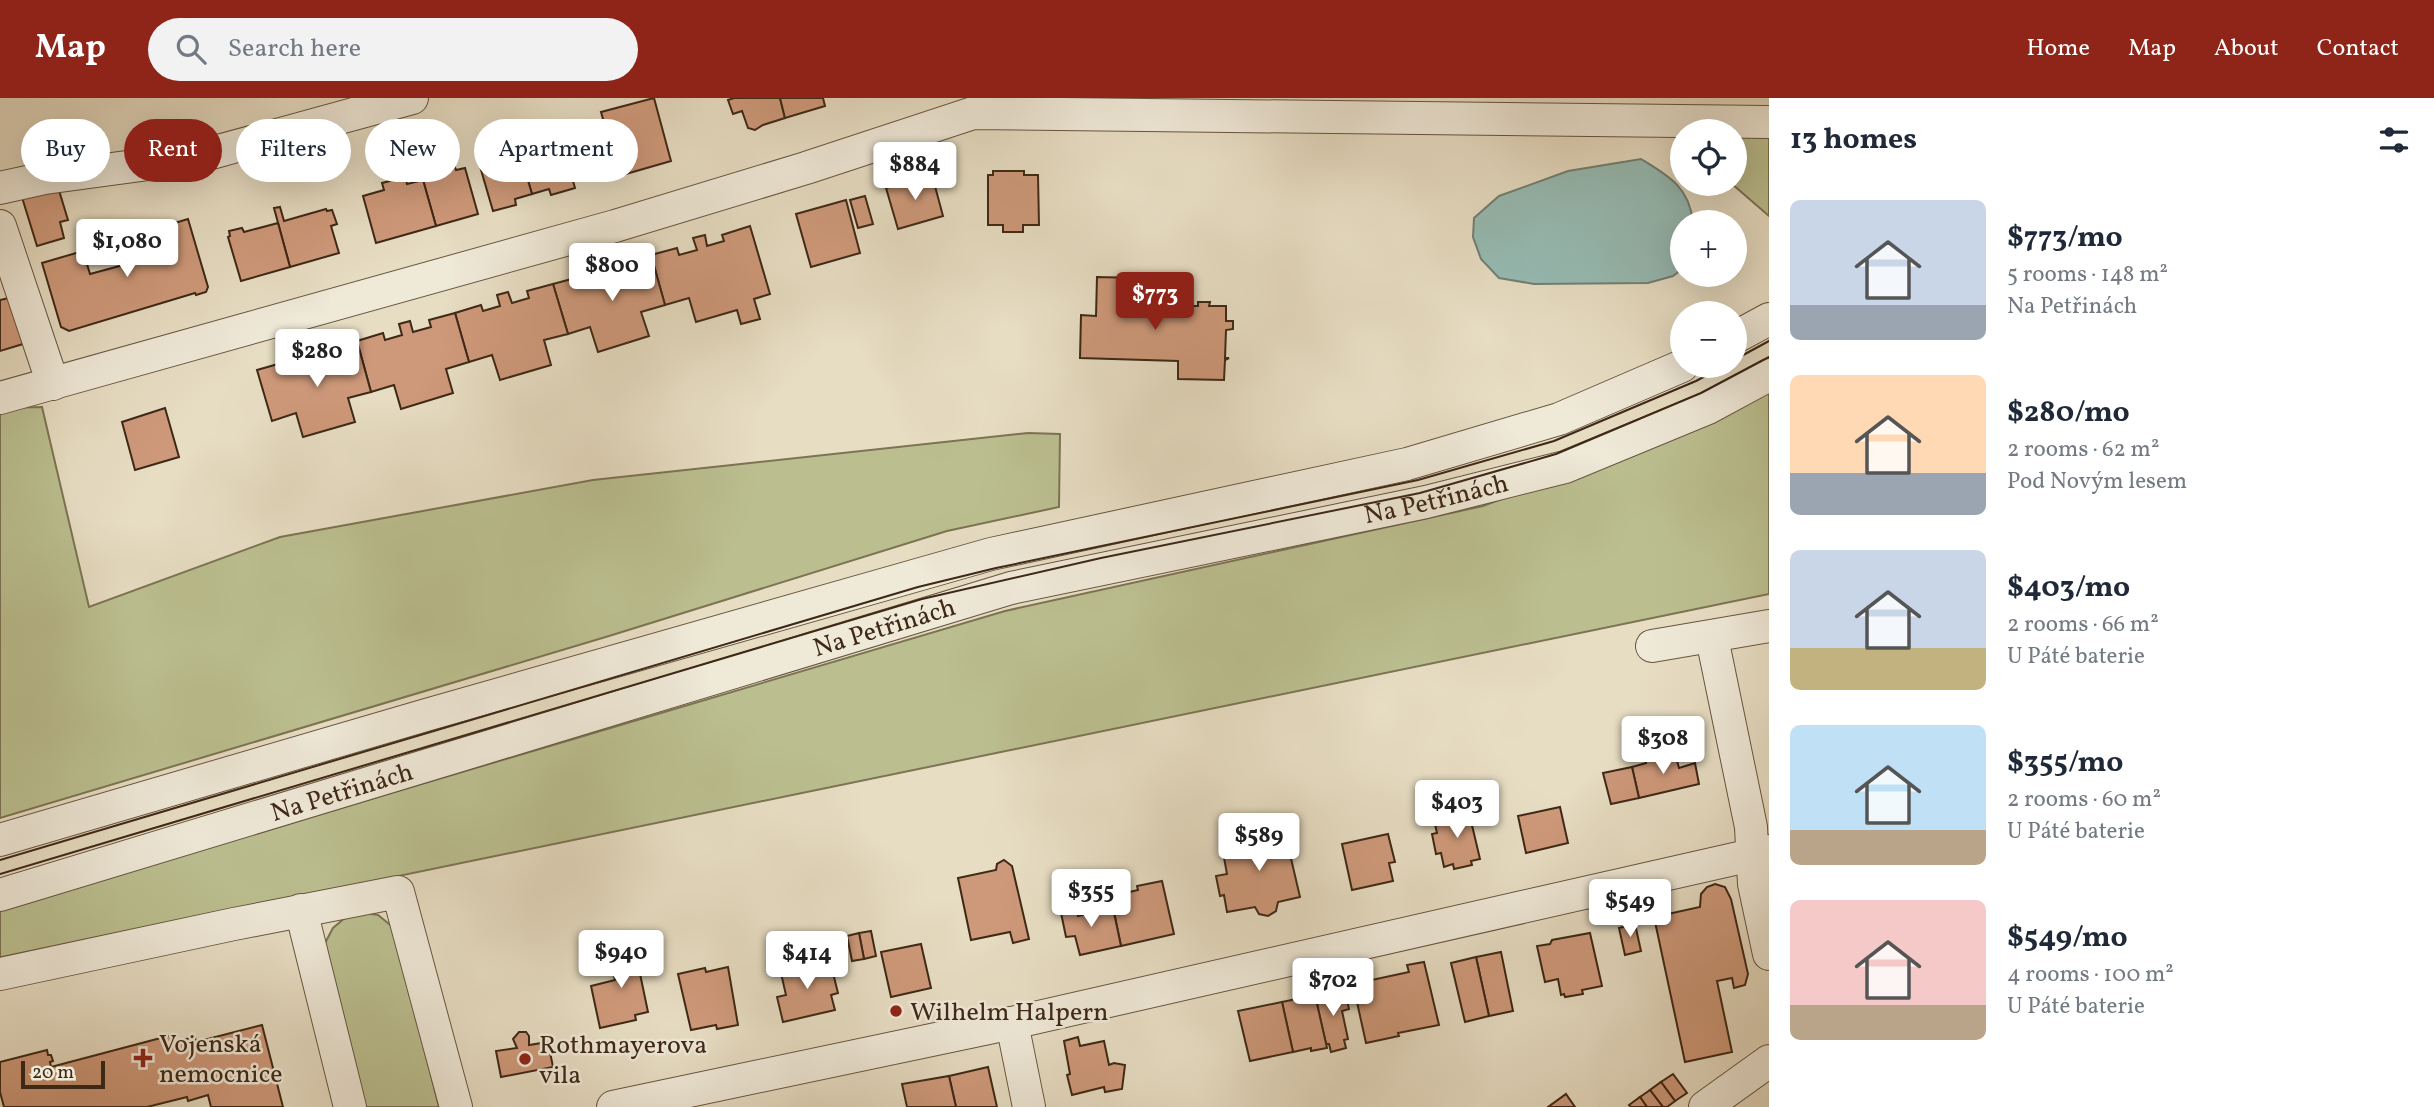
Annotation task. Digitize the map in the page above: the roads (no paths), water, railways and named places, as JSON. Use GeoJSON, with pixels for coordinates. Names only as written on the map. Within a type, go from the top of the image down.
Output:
{"type":"FeatureCollection","features":[{"type":"Feature","properties":{"kind":"street"},"geometry":{"type":"LineString","coordinates":[[0,188],[45,178],[193,158],[412,98]]}},
{"type":"Feature","properties":{"kind":"street"},"geometry":{"type":"LineString","coordinates":[[0,398],[615,226],[806,168],[967,106],[1009,98]]}},
{"type":"Feature","properties":{"kind":"street"},"geometry":{"type":"LineString","coordinates":[[967,106],[1769,122]]}},
{"type":"Feature","properties":{"kind":"street"},"geometry":{"type":"LineString","coordinates":[[0,226],[53,384]]}},
{"type":"Feature","properties":{"kind":"street"},"geometry":{"type":"LineString","coordinates":[[1747,331],[1769,318]]}},
{"type":"Feature","properties":{"kind":"street","name":"Na Petřinách"},"geometry":{"type":"LineString","coordinates":[[0,840],[992,554],[1407,464],[1559,419],[1670,371]]}},
{"type":"Feature","properties":{"kind":"street","name":"Na Petřinách"},"geometry":{"type":"LineString","coordinates":[[0,895],[1011,589],[1426,502],[1565,467],[1708,408],[1769,375]]}},
{"type":"Feature","properties":{"kind":"street"},"geometry":{"type":"LineString","coordinates":[[1652,646],[1712,638],[1769,626]]}},
{"type":"Feature","properties":{"kind":"street"},"geometry":{"type":"LineString","coordinates":[[1712,638],[1751,827],[1761,852],[1754,884],[1769,954]]}},
{"type":"Feature","properties":{"kind":"street"},"geometry":{"type":"LineString","coordinates":[[613,1107],[1012,1023],[1761,852]]}},
{"type":"Feature","properties":{"kind":"street"},"geometry":{"type":"LineString","coordinates":[[0,974],[398,892],[456,1107]]}},
{"type":"Feature","properties":{"kind":"street"},"geometry":{"type":"LineString","coordinates":[[301,910],[351,1107]]}},
{"type":"Feature","properties":{"kind":"street"},"geometry":{"type":"LineString","coordinates":[[1012,1023],[1029,1107]]}},
{"type":"Feature","properties":{"kind":"street"},"geometry":{"type":"LineString","coordinates":[[1705,1107],[1769,1061]]}},
{"type":"Feature","properties":{"kind":"water"},"geometry":{"type":"Polygon","coordinates":[[[1641,159],[1670,179],[1670,196],[1685,196],[1691,210],[1670,210],[1670,277],[1648,283],[1534,284],[1499,278],[1481,259],[1473,237],[1474,218],[1499,196],[1568,171],[1641,159]]]}},
{"type":"Feature","properties":{"kind":"tram line"},"geometry":{"type":"LineString","coordinates":[[1747,353],[1769,341]]}},
{"type":"Feature","properties":{"kind":"tram line"},"geometry":{"type":"LineString","coordinates":[[0,874],[922,599],[1101,558],[1420,493],[1556,454],[1701,393],[1769,357]]}},
{"type":"Feature","properties":{"kind":"tram line"},"geometry":{"type":"LineString","coordinates":[[0,860],[918,587],[996,568],[1418,480],[1554,441],[1702,378]]}},
{"type":"Feature","properties":{"kind":"place","name":"Wilhelm Halpern"},"geometry":{"type":"Point","coordinates":[896,1011]}},
{"type":"Feature","properties":{"kind":"place","name":"Vojenská nemocnice"},"geometry":{"type":"Point","coordinates":[143,1058]}},
{"type":"Feature","properties":{"kind":"place","name":"Rothmayerova vila"},"geometry":{"type":"Point","coordinates":[525,1059]}}]}
